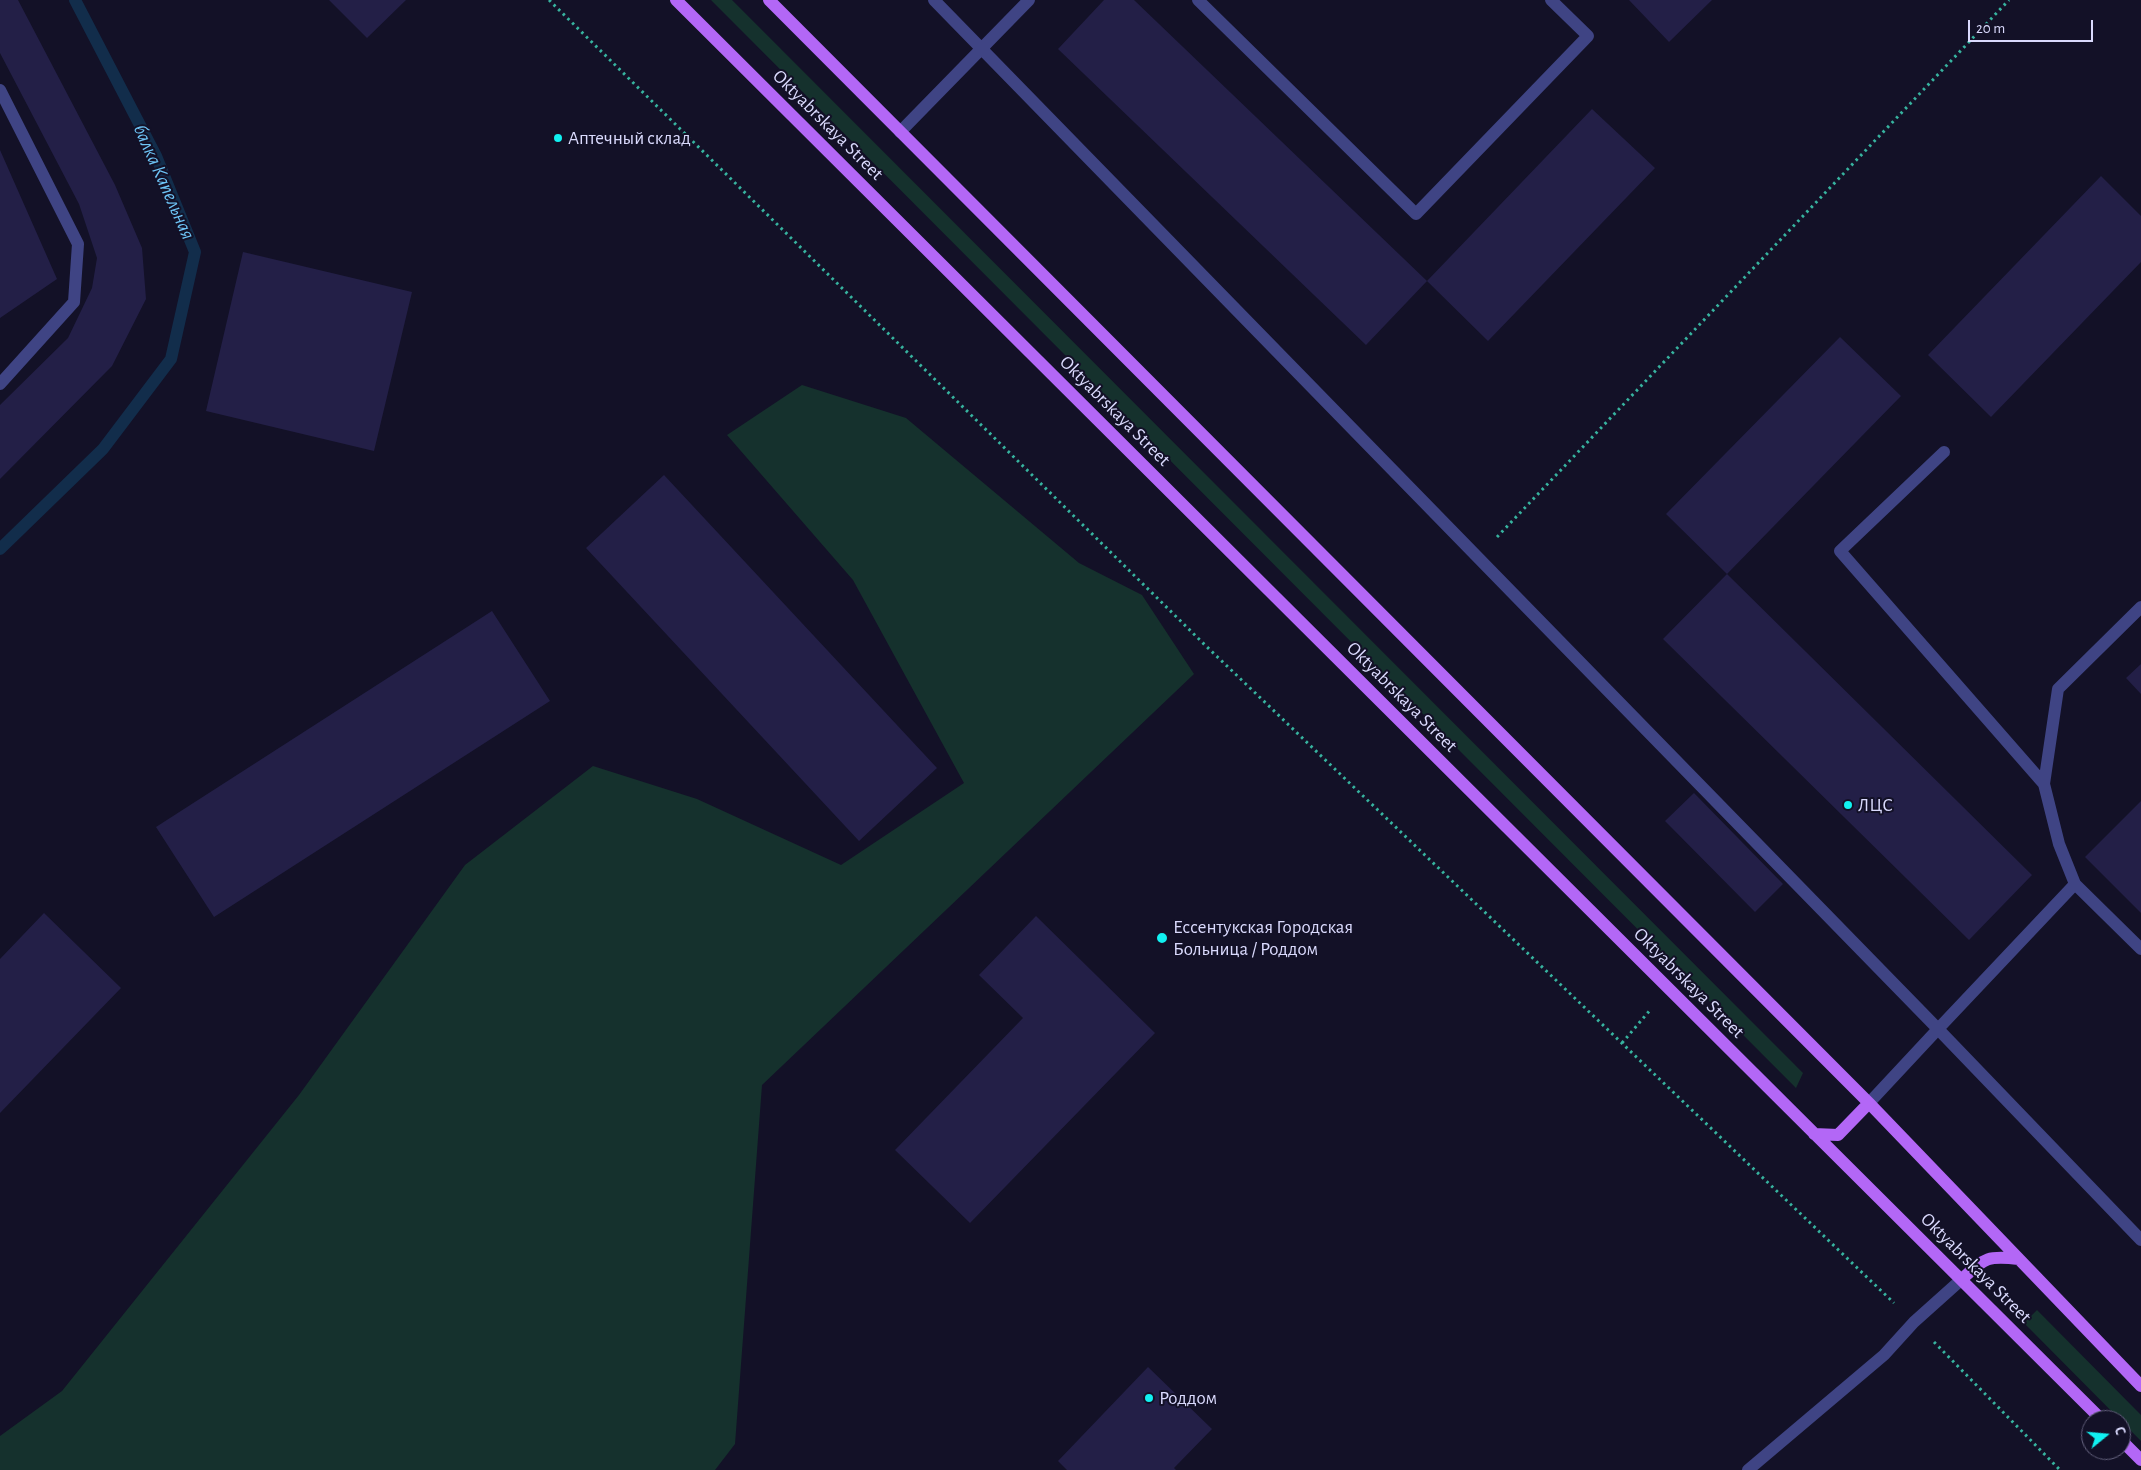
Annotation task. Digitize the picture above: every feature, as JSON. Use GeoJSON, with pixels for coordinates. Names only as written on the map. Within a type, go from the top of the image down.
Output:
{"type":"FeatureCollection","features":[{"type":"Feature","properties":{"kind":"main road","name":"Oktyabrskaya Street"},"geometry":{"type":"LineString","coordinates":[[676,0],[2092,1410]]}},
{"type":"Feature","properties":{"kind":"main road","name":"Oktyabrskaya Street"},"geometry":{"type":"LineString","coordinates":[[770,0],[1869,1103],[2141,1386]]}},
{"type":"Feature","properties":{"kind":"main road"},"geometry":{"type":"LineString","coordinates":[[1814,1134],[1838,1135],[1869,1103]]}},
{"type":"Feature","properties":{"kind":"main road"},"geometry":{"type":"LineString","coordinates":[[1962,1279],[1983,1260],[1999,1256],[2019,1259]]}},
{"type":"Feature","properties":{"kind":"main road"},"geometry":{"type":"LineString","coordinates":[[2131,1450],[2141,1460]]}},
{"type":"Feature","properties":{"kind":"lane"},"geometry":{"type":"LineString","coordinates":[[934,0],[2141,1240]]}},
{"type":"Feature","properties":{"kind":"lane"},"geometry":{"type":"LineString","coordinates":[[900,132],[1028,0]]}},
{"type":"Feature","properties":{"kind":"lane"},"geometry":{"type":"LineString","coordinates":[[1198,0],[1416,214],[1588,36],[1551,0]]}},
{"type":"Feature","properties":{"kind":"lane"},"geometry":{"type":"LineString","coordinates":[[0,90],[78,244],[74,302],[0,384]]}},
{"type":"Feature","properties":{"kind":"lane"},"geometry":{"type":"LineString","coordinates":[[1944,452],[1840,551],[2044,784]]}},
{"type":"Feature","properties":{"kind":"lane"},"geometry":{"type":"LineString","coordinates":[[2141,607],[2058,689],[2044,784],[2059,844],[2075,884],[2141,949]]}},
{"type":"Feature","properties":{"kind":"lane"},"geometry":{"type":"LineString","coordinates":[[1869,1103],[2075,884]]}},
{"type":"Feature","properties":{"kind":"lane"},"geometry":{"type":"LineString","coordinates":[[1748,1470],[1884,1355],[1914,1322],[1962,1279]]}},
{"type":"Feature","properties":{"kind":"path"},"geometry":{"type":"LineString","coordinates":[[549,0],[1205,645],[1914,1322],[2060,1470]]}},
{"type":"Feature","properties":{"kind":"path"},"geometry":{"type":"LineString","coordinates":[[1477,559],[2009,0]]}},
{"type":"Feature","properties":{"kind":"green space"},"geometry":{"type":"Polygon","coordinates":[[[711,0],[732,0],[1803,1073],[1796,1088],[711,0]]]}},
{"type":"Feature","properties":{"kind":"green space"},"geometry":{"type":"Polygon","coordinates":[[[802,385],[906,418],[1079,563],[1142,595],[1194,674],[762,1085],[735,1444],[715,1470],[0,1470],[0,1436],[62,1391],[299,1095],[465,865],[593,766],[697,799],[841,865],[964,783],[853,580],[727,435],[802,385]]]}},
{"type":"Feature","properties":{"kind":"green space"},"geometry":{"type":"Polygon","coordinates":[[[2037,1310],[2141,1415],[2141,1441],[2131,1431],[2131,1410],[2110,1410],[2024,1323],[2037,1310]]]}},
{"type":"Feature","properties":{"kind":"building"},"geometry":{"type":"Polygon","coordinates":[[[0,0],[18,0],[115,185],[142,248],[146,299],[112,366],[0,479],[0,405],[68,338],[92,288],[97,258],[79,204],[0,53],[0,0]]]}},
{"type":"Feature","properties":{"kind":"building"},"geometry":{"type":"Polygon","coordinates":[[[329,0],[406,0],[367,38],[329,0]]]}},
{"type":"Feature","properties":{"kind":"building"},"geometry":{"type":"Polygon","coordinates":[[[1104,0],[1134,0],[1427,281],[1366,345],[1058,49],[1104,0]]]}},
{"type":"Feature","properties":{"kind":"building"},"geometry":{"type":"Polygon","coordinates":[[[1629,0],[1712,0],[1669,42],[1629,0]]]}},
{"type":"Feature","properties":{"kind":"building"},"geometry":{"type":"Polygon","coordinates":[[[1592,109],[1655,168],[1488,341],[1427,281],[1592,109]]]}},
{"type":"Feature","properties":{"kind":"building"},"geometry":{"type":"Polygon","coordinates":[[[0,150],[57,279],[0,318],[0,150]]]}},
{"type":"Feature","properties":{"kind":"building"},"geometry":{"type":"Polygon","coordinates":[[[2101,176],[2141,216],[2141,262],[1991,417],[1928,355],[2101,176]]]}},
{"type":"Feature","properties":{"kind":"building"},"geometry":{"type":"Polygon","coordinates":[[[243,252],[412,292],[374,451],[206,411],[243,252]]]}},
{"type":"Feature","properties":{"kind":"building"},"geometry":{"type":"Polygon","coordinates":[[[1840,337],[1901,396],[1727,574],[1666,514],[1840,337]]]}},
{"type":"Feature","properties":{"kind":"building"},"geometry":{"type":"Polygon","coordinates":[[[664,475],[937,768],[859,841],[586,548],[664,475]]]}},
{"type":"Feature","properties":{"kind":"building"},"geometry":{"type":"Polygon","coordinates":[[[1727,574],[2032,875],[1969,940],[1663,639],[1727,574]]]}},
{"type":"Feature","properties":{"kind":"building"},"geometry":{"type":"Polygon","coordinates":[[[492,611],[550,701],[214,917],[156,827],[492,611]]]}},
{"type":"Feature","properties":{"kind":"building"},"geometry":{"type":"Polygon","coordinates":[[[2141,664],[2141,694],[2126,678],[2141,664]]]}},
{"type":"Feature","properties":{"kind":"building"},"geometry":{"type":"Polygon","coordinates":[[[1694,793],[1783,884],[1755,912],[1665,821],[1694,793]]]}},
{"type":"Feature","properties":{"kind":"building"},"geometry":{"type":"Polygon","coordinates":[[[2141,801],[2141,913],[2085,857],[2141,801]]]}},
{"type":"Feature","properties":{"kind":"building"},"geometry":{"type":"Polygon","coordinates":[[[44,913],[121,988],[0,1113],[0,959],[44,913]]]}},
{"type":"Feature","properties":{"kind":"building"},"geometry":{"type":"Polygon","coordinates":[[[1036,916],[1155,1033],[970,1223],[895,1150],[1023,1018],[979,975],[1036,916]]]}},
{"type":"Feature","properties":{"kind":"building","name":"Роддом"},"geometry":{"type":"Polygon","coordinates":[[[1148,1367],[1212,1429],[1174,1468],[1176,1470],[1067,1470],[1058,1461],[1148,1367]]]}},
{"type":"Feature","properties":{"kind":"waterway","name":"балка Капельная"},"geometry":{"type":"LineString","coordinates":[[0,549],[103,449],[171,359],[195,252],[156,156],[75,0]]}},
{"type":"Feature","properties":{"kind":"place","name":"Аптечный склад"},"geometry":{"type":"Point","coordinates":[558,138]}},
{"type":"Feature","properties":{"kind":"place","name":"ЛЦС"},"geometry":{"type":"Point","coordinates":[1848,805]}},
{"type":"Feature","properties":{"kind":"place","name":"Ессентукская Городская Больница / Роддом"},"geometry":{"type":"Point","coordinates":[1162,938]}},
{"type":"Feature","properties":{"kind":"place","name":"Роддом"},"geometry":{"type":"Point","coordinates":[1149,1398]}}]}
